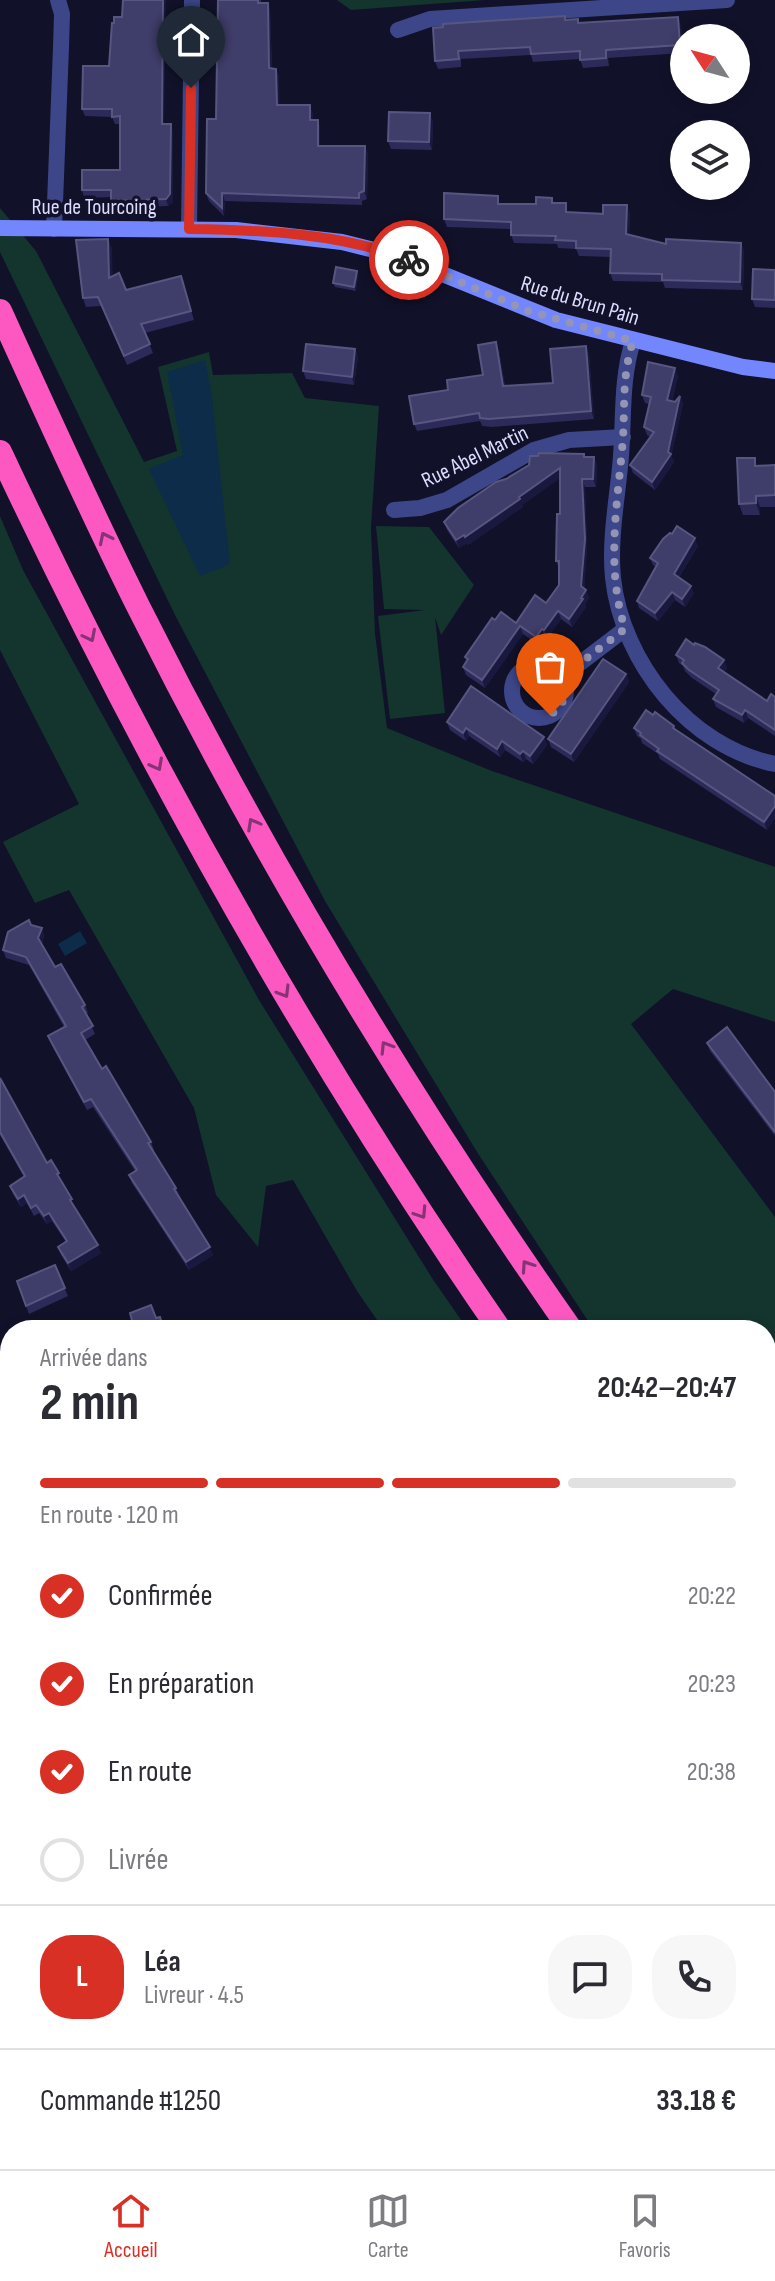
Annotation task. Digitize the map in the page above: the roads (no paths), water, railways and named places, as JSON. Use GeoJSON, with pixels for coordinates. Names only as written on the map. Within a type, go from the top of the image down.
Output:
{"type":"FeatureCollection","features":[{"type":"Feature","properties":{"kind":"highway"},"geometry":{"type":"LineString","coordinates":[[0,311],[139,608],[258,832],[336,966],[480,1196],[564,1320]]}},
{"type":"Feature","properties":{"kind":"highway"},"geometry":{"type":"LineString","coordinates":[[0,452],[121,696],[275,979],[392,1168],[493,1320]]}},
{"type":"Feature","properties":{"kind":"main road","name":"Rue de Tourcoing"},"geometry":{"type":"LineString","coordinates":[[0,228],[263,232],[379,250]]}},
{"type":"Feature","properties":{"kind":"main road","name":"Rue du Brun Pain"},"geometry":{"type":"LineString","coordinates":[[379,250],[556,320],[743,367],[775,371]]}},
{"type":"Feature","properties":{"kind":"street"},"geometry":{"type":"LineString","coordinates":[[54,229],[62,14],[58,0]]}},
{"type":"Feature","properties":{"kind":"street"},"geometry":{"type":"LineString","coordinates":[[189,229],[192,0]]}},
{"type":"Feature","properties":{"kind":"street"},"geometry":{"type":"LineString","coordinates":[[398,30],[430,19],[727,0]]}},
{"type":"Feature","properties":{"kind":"street"},"geometry":{"type":"LineString","coordinates":[[633,341],[624,374],[623,437],[612,564],[625,629],[638,657],[656,684],[690,719],[734,751],[775,764]]}},
{"type":"Feature","properties":{"kind":"street","name":"Rue Abel Martin"},"geometry":{"type":"LineString","coordinates":[[394,510],[420,508],[447,500],[534,450],[569,440],[623,437]]}},
{"type":"Feature","properties":{"kind":"street"},"geometry":{"type":"LineString","coordinates":[[562,677],[625,629]]}},
{"type":"Feature","properties":{"kind":"water"},"geometry":{"type":"Polygon","coordinates":[[[205,360],[230,564],[200,576],[149,469],[183,455],[167,372],[205,360]]]}},
{"type":"Feature","properties":{"kind":"water"},"geometry":{"type":"Polygon","coordinates":[[[80,931],[87,943],[65,956],[58,944],[80,931]]]}}]}
